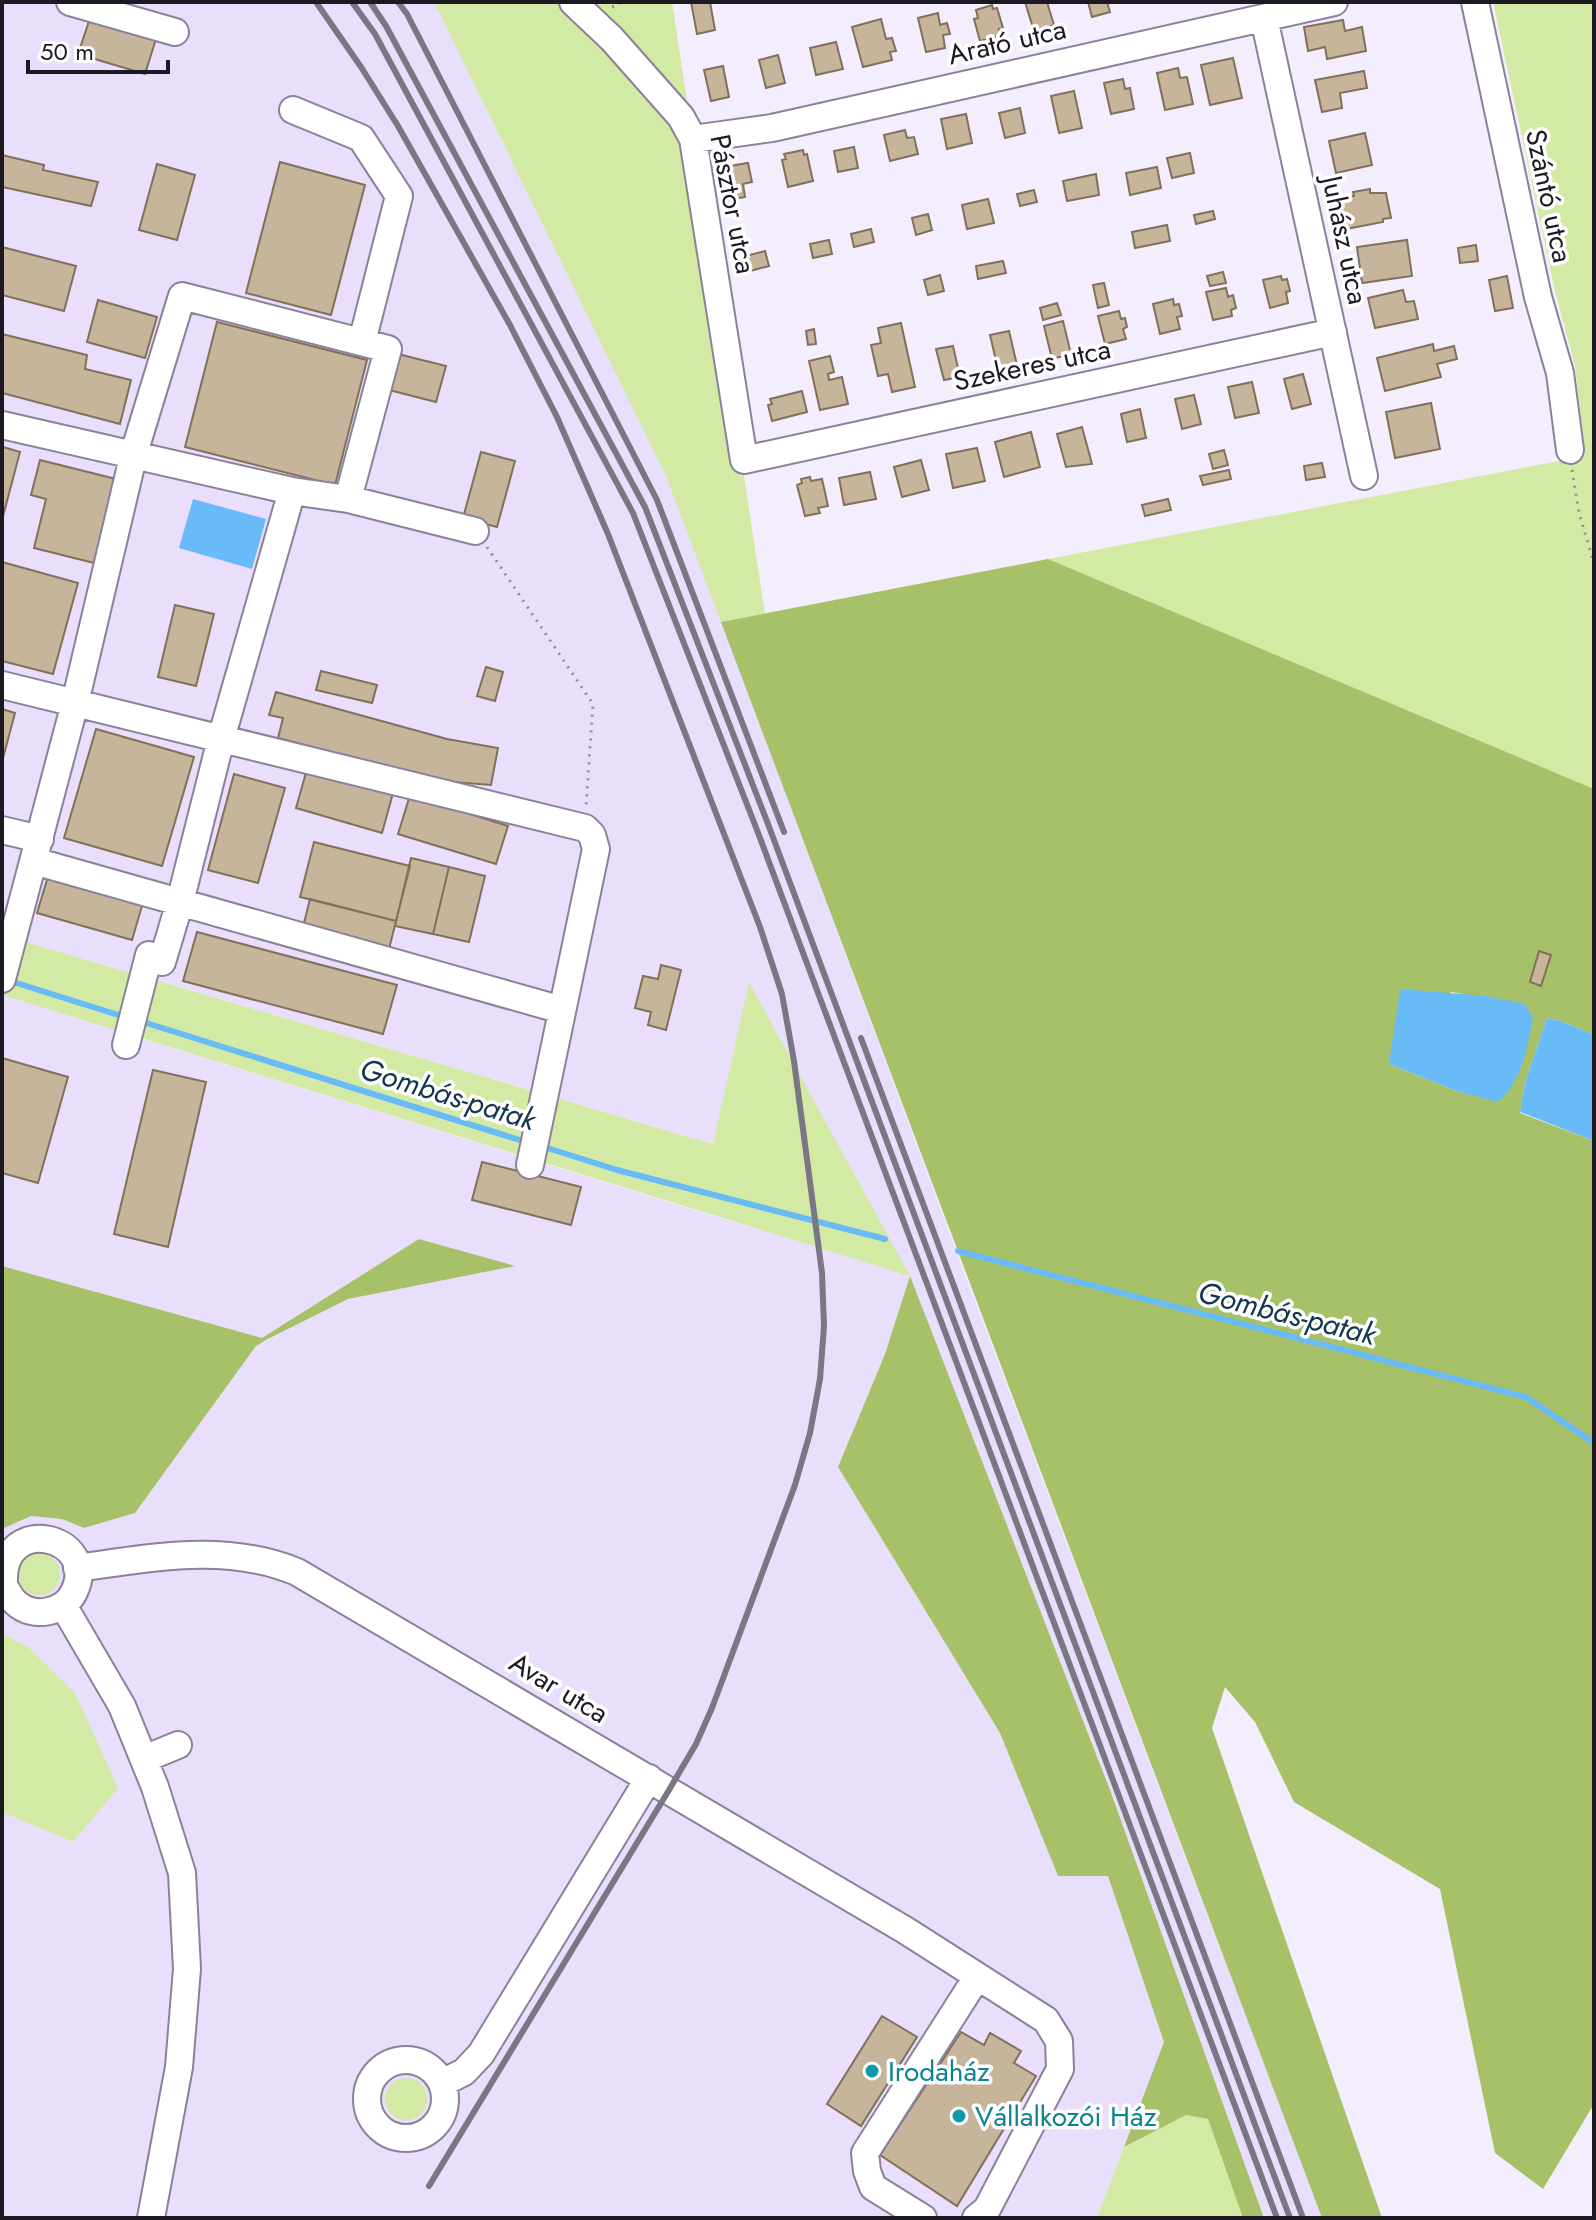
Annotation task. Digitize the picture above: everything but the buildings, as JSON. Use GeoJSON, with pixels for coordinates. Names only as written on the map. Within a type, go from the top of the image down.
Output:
{"type":"FeatureCollection","features":[{"type":"Feature","properties":{"kind":"street","name":"Pásztor utca"},"geometry":{"type":"LineString","coordinates":[[573,2],[612,39],[681,117],[693,139],[744,460]]}},
{"type":"Feature","properties":{"kind":"street","name":"Arató utca"},"geometry":{"type":"LineString","coordinates":[[693,139],[772,128],[1334,2]]}},
{"type":"Feature","properties":{"kind":"street","name":"Szántó utca"},"geometry":{"type":"LineString","coordinates":[[1475,2],[1538,297],[1560,373],[1570,450]]}},
{"type":"Feature","properties":{"kind":"street"},"geometry":{"type":"LineString","coordinates":[[81,4],[175,32]]}},
{"type":"Feature","properties":{"kind":"street","name":"Juhász utca"},"geometry":{"type":"LineString","coordinates":[[1264,18],[1364,476]]}},
{"type":"Feature","properties":{"kind":"street"},"geometry":{"type":"LineString","coordinates":[[293,110],[361,138],[399,196],[362,342]]}},
{"type":"Feature","properties":{"kind":"street"},"geometry":{"type":"LineString","coordinates":[[2,979],[75,703],[134,453],[182,296],[388,349],[348,499]]}},
{"type":"Feature","properties":{"kind":"street","name":"Szekeres utca"},"geometry":{"type":"LineString","coordinates":[[744,460],[1333,332]]}},
{"type":"Feature","properties":{"kind":"street"},"geometry":{"type":"LineString","coordinates":[[2,425],[292,491],[348,499],[475,531]]}},
{"type":"Feature","properties":{"kind":"street"},"geometry":{"type":"LineString","coordinates":[[126,1045],[149,955],[162,962],[180,902],[221,739],[292,491]]}},
{"type":"Feature","properties":{"kind":"street"},"geometry":{"type":"LineString","coordinates":[[2,685],[585,828],[592,835],[596,849],[530,1165]]}},
{"type":"Feature","properties":{"kind":"street"},"geometry":{"type":"LineString","coordinates":[[2,830],[37,850],[180,902],[562,1010]]}},
{"type":"Feature","properties":{"kind":"street"},"geometry":{"type":"LineString","coordinates":[[45,1538],[66,1547],[77,1568],[75,1589],[63,1605],[51,1611],[27,1610],[9,1595],[3,1583],[7,1550],[45,1538]]}},
{"type":"Feature","properties":{"kind":"street","name":"Avar utca"},"geometry":{"type":"LineString","coordinates":[[77,1568],[198,1553],[237,1555],[278,1564],[315,1581],[905,1930],[1046,2020],[1059,2041],[1060,2069],[987,2209],[976,2218]]}},
{"type":"Feature","properties":{"kind":"street"},"geometry":{"type":"LineString","coordinates":[[63,1605],[122,1706],[155,1787],[182,1873],[187,1969],[179,2067],[151,2218]]}},
{"type":"Feature","properties":{"kind":"street"},"geometry":{"type":"LineString","coordinates":[[144,1759],[178,1745]]}},
{"type":"Feature","properties":{"kind":"street"},"geometry":{"type":"LineString","coordinates":[[442,2083],[464,2072],[481,2054],[649,1778]]}},
{"type":"Feature","properties":{"kind":"street"},"geometry":{"type":"LineString","coordinates":[[923,2218],[873,2187],[865,2153],[977,1977]]}},
{"type":"Feature","properties":{"kind":"path"},"geometry":{"type":"LineString","coordinates":[[1570,450],[1573,483],[1594,563]]}},
{"type":"Feature","properties":{"kind":"path"},"geometry":{"type":"LineString","coordinates":[[475,531],[593,704],[585,828]]}},
{"type":"Feature","properties":{"kind":"shaded area"},"geometry":{"type":"Polygon","coordinates":[[[2,2],[434,2],[667,476],[1322,2218],[1264,2218],[1110,1790],[910,1277],[885,1354],[838,1467],[1000,1733],[1058,1876],[1108,1875],[1164,2042],[1097,2218],[2,2218],[2,1812],[73,1842],[28,1647],[2,1633],[2,1529],[31,1516],[62,1519],[84,1528],[135,1513],[256,1346],[348,1299],[513,1266],[419,1239],[262,1338],[2,1266],[2,995],[909,1275],[749,984],[714,1144],[2,935],[2,2]]]}},
{"type":"Feature","properties":{"kind":"green space"},"geometry":{"type":"Polygon","coordinates":[[[434,2],[672,2],[765,614],[721,622],[666,476],[434,2]]]}},
{"type":"Feature","properties":{"kind":"green space"},"geometry":{"type":"Polygon","coordinates":[[[1493,2],[1594,2],[1594,789],[1048,559],[1585,456],[1575,366],[1555,291],[1493,2]]]}},
{"type":"Feature","properties":{"kind":"green space"},"geometry":{"type":"Polygon","coordinates":[[[1048,559],[1594,789],[1594,1035],[1547,1018],[1525,1083],[1520,1113],[1594,1141],[1594,2104],[1543,2189],[1495,2153],[1440,1889],[1294,1802],[1255,1722],[1225,1687],[1212,1728],[1382,2218],[1322,2218],[721,622],[1048,559]],[[1451,992],[1389,1064],[1459,1092],[1498,1101],[1525,1005],[1451,992]]]}},
{"type":"Feature","properties":{"kind":"green space"},"geometry":{"type":"Polygon","coordinates":[[[2,935],[713,1144],[749,982],[910,1276],[2,995],[2,935]]]}},
{"type":"Feature","properties":{"kind":"green space"},"geometry":{"type":"Polygon","coordinates":[[[419,1239],[515,1266],[348,1299],[266,1340],[256,1346],[135,1513],[84,1528],[62,1519],[31,1516],[2,1529],[2,1266],[262,1338],[419,1239]]]}},
{"type":"Feature","properties":{"kind":"green space"},"geometry":{"type":"Polygon","coordinates":[[[910,1276],[1110,1790],[1264,2218],[1243,2218],[1208,2119],[1186,2115],[1124,2147],[1164,2042],[1108,1876],[1058,1876],[1000,1733],[838,1467],[885,1354],[910,1276]]]}},
{"type":"Feature","properties":{"kind":"green space"},"geometry":{"type":"Polygon","coordinates":[[[39,1553],[54,1559],[60,1574],[54,1589],[39,1595],[24,1589],[18,1574],[24,1559],[39,1553]]]}},
{"type":"Feature","properties":{"kind":"green space"},"geometry":{"type":"Polygon","coordinates":[[[2,1633],[28,1647],[75,1693],[118,1788],[73,1842],[2,1812],[2,1633]]]}},
{"type":"Feature","properties":{"kind":"green space"},"geometry":{"type":"Polygon","coordinates":[[[406,2078],[421,2084],[427,2099],[421,2114],[406,2120],[391,2114],[385,2099],[391,2084],[406,2078]]]}},
{"type":"Feature","properties":{"kind":"green space"},"geometry":{"type":"Polygon","coordinates":[[[1186,2115],[1208,2119],[1243,2218],[1097,2218],[1124,2147],[1186,2115]]]}},
{"type":"Feature","properties":{"kind":"water"},"geometry":{"type":"Polygon","coordinates":[[[193,499],[266,519],[252,569],[179,548],[193,499]]]}},
{"type":"Feature","properties":{"kind":"water"},"geometry":{"type":"Polygon","coordinates":[[[1400,989],[1486,996],[1525,1004],[1533,1018],[1526,1052],[1513,1084],[1498,1102],[1459,1092],[1389,1064],[1400,989]]]}},
{"type":"Feature","properties":{"kind":"water"},"geometry":{"type":"Polygon","coordinates":[[[1547,1018],[1594,1035],[1594,1141],[1520,1112],[1525,1083],[1547,1018]]]}},
{"type":"Feature","properties":{"kind":"waterway","name":"Gombás-patak"},"geometry":{"type":"LineString","coordinates":[[10,981],[125,1017]]}},
{"type":"Feature","properties":{"kind":"waterway","name":"Gombás-patak"},"geometry":{"type":"LineString","coordinates":[[140,1021],[526,1142]]}},
{"type":"Feature","properties":{"kind":"waterway","name":"Gombás-patak"},"geometry":{"type":"LineString","coordinates":[[541,1146],[617,1170],[885,1239]]}},
{"type":"Feature","properties":{"kind":"waterway","name":"Gombás-patak"},"geometry":{"type":"LineString","coordinates":[[958,1251],[1526,1397],[1594,1443]]}},
{"type":"Feature","properties":{"kind":"railway"},"geometry":{"type":"LineString","coordinates":[[316,2],[398,126],[510,325],[557,417],[608,534],[760,927],[782,994],[822,1273],[824,1326],[820,1379],[810,1433],[795,1485],[712,1708],[696,1744],[669,1790],[429,2186]]}},
{"type":"Feature","properties":{"kind":"railway"},"geometry":{"type":"LineString","coordinates":[[352,2],[375,34],[633,513],[757,830],[1277,2218]]}},
{"type":"Feature","properties":{"kind":"railway"},"geometry":{"type":"LineString","coordinates":[[370,2],[386,26],[645,507],[768,824],[1290,2218]]}},
{"type":"Feature","properties":{"kind":"railway"},"geometry":{"type":"LineString","coordinates":[[398,2],[407,14],[657,500],[784,832]]}},
{"type":"Feature","properties":{"kind":"railway"},"geometry":{"type":"LineString","coordinates":[[861,1038],[1303,2218]]}},
{"type":"Feature","properties":{"kind":"place","name":"Irodaház"},"geometry":{"type":"Point","coordinates":[872,2071]}},
{"type":"Feature","properties":{"kind":"place","name":"Vállalkozói Ház"},"geometry":{"type":"Point","coordinates":[959,2116]}}]}
